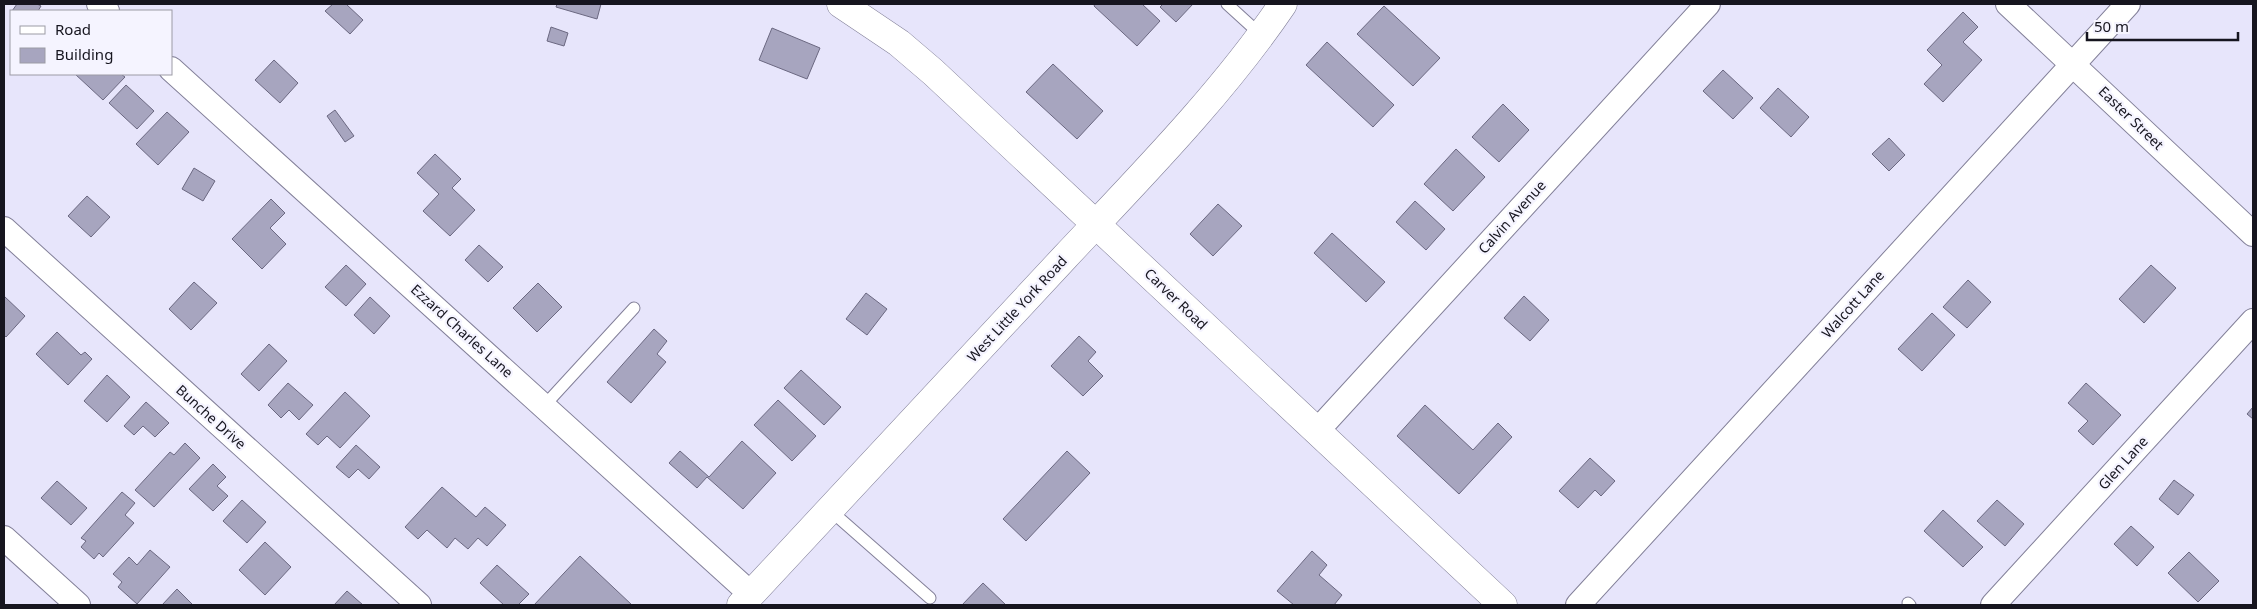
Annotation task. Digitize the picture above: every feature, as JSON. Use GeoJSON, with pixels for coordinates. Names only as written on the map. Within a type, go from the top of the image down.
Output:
{"type":"FeatureCollection","features":[{"type":"Feature","properties":{"kind":"street","name":"Carver Road"},"geometry":{"type":"LineString","coordinates":[[841,4],[899,43],[934,72],[1097,223],[1316,432],[1503,605]]}},
{"type":"Feature","properties":{"kind":"street","name":"West Little York Road"},"geometry":{"type":"LineString","coordinates":[[746,600],[1097,223],[1220,86],[1283,4]]}},
{"type":"Feature","properties":{"kind":"street","name":"Calvin Avenue"},"geometry":{"type":"LineString","coordinates":[[1316,432],[1708,4]]}},
{"type":"Feature","properties":{"kind":"street","name":"Easter Street"},"geometry":{"type":"LineString","coordinates":[[2008,4],[2253,234]]}},
{"type":"Feature","properties":{"kind":"street","name":"Walcott Lane"},"geometry":{"type":"LineString","coordinates":[[1578,605],[2128,4]]}},
{"type":"Feature","properties":{"kind":"street","name":"Ezzard Charles Lane"},"geometry":{"type":"LineString","coordinates":[[172,70],[544,406],[746,600]]}},
{"type":"Feature","properties":{"kind":"street","name":"Bunche Drive"},"geometry":{"type":"LineString","coordinates":[[4,229],[419,605]]}},
{"type":"Feature","properties":{"kind":"street","name":"Glen Lane"},"geometry":{"type":"LineString","coordinates":[[1993,605],[2253,321]]}},
{"type":"Feature","properties":{"kind":"street"},"geometry":{"type":"LineString","coordinates":[[4,538],[78,605]]}},
{"type":"Feature","properties":{"kind":"lane"},"geometry":{"type":"LineString","coordinates":[[1227,4],[1261,35]]}},
{"type":"Feature","properties":{"kind":"lane"},"geometry":{"type":"LineString","coordinates":[[544,406],[634,308]]}},
{"type":"Feature","properties":{"kind":"lane"},"geometry":{"type":"LineString","coordinates":[[830,510],[930,598]]}},
{"type":"Feature","properties":{"kind":"building"},"geometry":{"type":"Polygon","coordinates":[[[17,4],[37,4],[41,6],[39,10],[13,10],[17,4]]]}},
{"type":"Feature","properties":{"kind":"building"},"geometry":{"type":"Polygon","coordinates":[[[333,4],[346,4],[363,20],[350,34],[325,11],[333,4]]]}},
{"type":"Feature","properties":{"kind":"building"},"geometry":{"type":"Polygon","coordinates":[[[557,4],[601,4],[597,19],[556,7],[557,4]]]}},
{"type":"Feature","properties":{"kind":"building"},"geometry":{"type":"Polygon","coordinates":[[[1095,4],[1142,4],[1160,21],[1137,46],[1094,6],[1095,4]]]}},
{"type":"Feature","properties":{"kind":"building"},"geometry":{"type":"Polygon","coordinates":[[[1163,4],[1193,4],[1176,22],[1160,7],[1163,4]]]}},
{"type":"Feature","properties":{"kind":"building"},"geometry":{"type":"Polygon","coordinates":[[[1384,6],[1440,58],[1413,86],[1357,34],[1384,6]]]}},
{"type":"Feature","properties":{"kind":"building"},"geometry":{"type":"Polygon","coordinates":[[[1963,12],[1978,27],[1963,42],[1982,60],[1943,102],[1924,84],[1942,65],[1927,50],[1963,12]]]}},
{"type":"Feature","properties":{"kind":"building"},"geometry":{"type":"Polygon","coordinates":[[[551,27],[568,33],[564,46],[547,41],[551,27]]]}},
{"type":"Feature","properties":{"kind":"building"},"geometry":{"type":"Polygon","coordinates":[[[772,28],[820,48],[807,79],[759,60],[772,28]]]}},
{"type":"Feature","properties":{"kind":"building"},"geometry":{"type":"Polygon","coordinates":[[[1327,42],[1394,105],[1373,127],[1306,65],[1327,42]]]}},
{"type":"Feature","properties":{"kind":"building"},"geometry":{"type":"Polygon","coordinates":[[[274,60],[298,83],[280,103],[255,80],[274,60]]]}},
{"type":"Feature","properties":{"kind":"building"},"geometry":{"type":"Polygon","coordinates":[[[1053,64],[1103,111],[1077,139],[1026,92],[1053,64]]]}},
{"type":"Feature","properties":{"kind":"building"},"geometry":{"type":"Polygon","coordinates":[[[1723,70],[1753,98],[1733,119],[1703,91],[1723,70]]]}},
{"type":"Feature","properties":{"kind":"building"},"geometry":{"type":"Polygon","coordinates":[[[76,75],[122,75],[125,77],[103,100],[76,75]]]}},
{"type":"Feature","properties":{"kind":"building"},"geometry":{"type":"Polygon","coordinates":[[[126,85],[154,111],[137,129],[109,103],[126,85]]]}},
{"type":"Feature","properties":{"kind":"building"},"geometry":{"type":"Polygon","coordinates":[[[1778,88],[1809,117],[1791,137],[1760,108],[1778,88]]]}},
{"type":"Feature","properties":{"kind":"building"},"geometry":{"type":"Polygon","coordinates":[[[1503,104],[1529,130],[1499,162],[1472,137],[1503,104]]]}},
{"type":"Feature","properties":{"kind":"building"},"geometry":{"type":"Polygon","coordinates":[[[335,110],[354,136],[345,142],[327,116],[335,110]]]}},
{"type":"Feature","properties":{"kind":"building"},"geometry":{"type":"Polygon","coordinates":[[[167,112],[189,132],[158,165],[136,144],[167,112]]]}},
{"type":"Feature","properties":{"kind":"building"},"geometry":{"type":"Polygon","coordinates":[[[1889,138],[1905,155],[1889,171],[1872,154],[1889,138]]]}},
{"type":"Feature","properties":{"kind":"building"},"geometry":{"type":"Polygon","coordinates":[[[1456,149],[1485,177],[1453,211],[1424,184],[1456,149]]]}},
{"type":"Feature","properties":{"kind":"building"},"geometry":{"type":"Polygon","coordinates":[[[435,154],[461,179],[452,188],[475,210],[450,236],[423,211],[439,194],[417,173],[435,154]]]}},
{"type":"Feature","properties":{"kind":"building"},"geometry":{"type":"Polygon","coordinates":[[[194,168],[215,181],[203,201],[182,189],[194,168]]]}},
{"type":"Feature","properties":{"kind":"building"},"geometry":{"type":"Polygon","coordinates":[[[87,196],[110,217],[91,237],[68,216],[87,196]]]}},
{"type":"Feature","properties":{"kind":"building"},"geometry":{"type":"Polygon","coordinates":[[[271,199],[285,213],[270,228],[286,244],[262,269],[232,239],[271,199]]]}},
{"type":"Feature","properties":{"kind":"building"},"geometry":{"type":"Polygon","coordinates":[[[1415,201],[1445,229],[1426,250],[1396,222],[1415,201]]]}},
{"type":"Feature","properties":{"kind":"building"},"geometry":{"type":"Polygon","coordinates":[[[1218,204],[1242,226],[1213,256],[1190,234],[1218,204]]]}},
{"type":"Feature","properties":{"kind":"building"},"geometry":{"type":"Polygon","coordinates":[[[1332,233],[1385,282],[1366,302],[1314,253],[1332,233]]]}},
{"type":"Feature","properties":{"kind":"building"},"geometry":{"type":"Polygon","coordinates":[[[479,245],[503,267],[488,282],[465,260],[479,245]]]}},
{"type":"Feature","properties":{"kind":"building"},"geometry":{"type":"Polygon","coordinates":[[[346,265],[366,284],[346,306],[325,287],[346,265]]]}},
{"type":"Feature","properties":{"kind":"building"},"geometry":{"type":"Polygon","coordinates":[[[2151,265],[2176,288],[2144,323],[2119,299],[2151,265]]]}},
{"type":"Feature","properties":{"kind":"building"},"geometry":{"type":"Polygon","coordinates":[[[1968,280],[1991,302],[1967,328],[1943,307],[1968,280]]]}},
{"type":"Feature","properties":{"kind":"building"},"geometry":{"type":"Polygon","coordinates":[[[194,282],[217,303],[191,330],[169,309],[194,282]]]}},
{"type":"Feature","properties":{"kind":"building"},"geometry":{"type":"Polygon","coordinates":[[[538,283],[562,307],[537,332],[513,308],[538,283]]]}},
{"type":"Feature","properties":{"kind":"building"},"geometry":{"type":"Polygon","coordinates":[[[866,293],[887,309],[867,335],[846,319],[866,293]]]}},
{"type":"Feature","properties":{"kind":"building"},"geometry":{"type":"Polygon","coordinates":[[[4,296],[25,316],[6,337],[4,335],[4,296]]]}},
{"type":"Feature","properties":{"kind":"building"},"geometry":{"type":"Polygon","coordinates":[[[1524,296],[1549,320],[1530,341],[1504,318],[1524,296]]]}},
{"type":"Feature","properties":{"kind":"building"},"geometry":{"type":"Polygon","coordinates":[[[370,297],[390,316],[374,334],[354,315],[370,297]]]}},
{"type":"Feature","properties":{"kind":"building"},"geometry":{"type":"Polygon","coordinates":[[[1932,313],[1955,335],[1922,371],[1898,349],[1932,313]]]}},
{"type":"Feature","properties":{"kind":"building"},"geometry":{"type":"Polygon","coordinates":[[[654,329],[667,341],[657,354],[666,362],[631,403],[607,382],[654,329]]]}},
{"type":"Feature","properties":{"kind":"building"},"geometry":{"type":"Polygon","coordinates":[[[57,332],[81,355],[85,352],[92,359],[68,385],[36,354],[57,332]]]}},
{"type":"Feature","properties":{"kind":"building"},"geometry":{"type":"Polygon","coordinates":[[[1079,336],[1096,352],[1088,361],[1103,376],[1083,396],[1051,366],[1079,336]]]}},
{"type":"Feature","properties":{"kind":"building"},"geometry":{"type":"Polygon","coordinates":[[[269,344],[287,361],[259,391],[241,374],[269,344]]]}},
{"type":"Feature","properties":{"kind":"building"},"geometry":{"type":"Polygon","coordinates":[[[801,370],[841,407],[824,425],[784,388],[801,370]]]}},
{"type":"Feature","properties":{"kind":"building"},"geometry":{"type":"Polygon","coordinates":[[[107,375],[130,397],[107,422],[84,401],[107,375]]]}},
{"type":"Feature","properties":{"kind":"building"},"geometry":{"type":"Polygon","coordinates":[[[288,383],[313,405],[299,420],[289,410],[281,418],[268,405],[288,383]]]}},
{"type":"Feature","properties":{"kind":"building"},"geometry":{"type":"Polygon","coordinates":[[[2086,383],[2121,415],[2093,445],[2078,431],[2088,421],[2068,403],[2086,383]]]}},
{"type":"Feature","properties":{"kind":"building"},"geometry":{"type":"Polygon","coordinates":[[[345,392],[370,416],[340,448],[327,436],[318,445],[306,434],[345,392]]]}},
{"type":"Feature","properties":{"kind":"building"},"geometry":{"type":"Polygon","coordinates":[[[778,400],[816,436],[792,461],[754,425],[778,400]]]}},
{"type":"Feature","properties":{"kind":"building"},"geometry":{"type":"Polygon","coordinates":[[[146,402],[169,423],[155,437],[143,426],[134,435],[124,426],[146,402]]]}},
{"type":"Feature","properties":{"kind":"building"},"geometry":{"type":"Polygon","coordinates":[[[1425,405],[1473,450],[1498,423],[1512,437],[1459,494],[1397,436],[1425,405]]]}},
{"type":"Feature","properties":{"kind":"building"},"geometry":{"type":"Polygon","coordinates":[[[2253,407],[2253,419],[2247,414],[2253,407]]]}},
{"type":"Feature","properties":{"kind":"building"},"geometry":{"type":"Polygon","coordinates":[[[742,441],[776,473],[743,509],[707,477],[697,488],[669,463],[680,451],[709,477],[742,441]]]}},
{"type":"Feature","properties":{"kind":"building"},"geometry":{"type":"Polygon","coordinates":[[[185,443],[200,458],[154,507],[135,490],[170,452],[174,455],[185,443]]]}},
{"type":"Feature","properties":{"kind":"building"},"geometry":{"type":"Polygon","coordinates":[[[356,445],[380,467],[369,479],[358,469],[349,478],[336,467],[356,445]]]}},
{"type":"Feature","properties":{"kind":"building"},"geometry":{"type":"Polygon","coordinates":[[[1067,451],[1090,473],[1026,541],[1003,519],[1067,451]]]}},
{"type":"Feature","properties":{"kind":"building"},"geometry":{"type":"Polygon","coordinates":[[[1590,458],[1615,481],[1601,496],[1595,490],[1578,508],[1559,491],[1590,458]]]}},
{"type":"Feature","properties":{"kind":"building"},"geometry":{"type":"Polygon","coordinates":[[[213,464],[226,477],[217,486],[228,496],[213,511],[189,489],[213,464]]]}},
{"type":"Feature","properties":{"kind":"building"},"geometry":{"type":"Polygon","coordinates":[[[2174,480],[2194,495],[2178,515],[2159,499],[2174,480]]]}},
{"type":"Feature","properties":{"kind":"building"},"geometry":{"type":"Polygon","coordinates":[[[57,481],[87,508],[71,525],[41,498],[57,481]]]}},
{"type":"Feature","properties":{"kind":"building"},"geometry":{"type":"Polygon","coordinates":[[[442,487],[476,517],[485,507],[506,525],[487,546],[478,538],[468,549],[455,538],[447,548],[427,530],[418,539],[405,527],[442,487]]]}},
{"type":"Feature","properties":{"kind":"building"},"geometry":{"type":"Polygon","coordinates":[[[122,492],[135,503],[125,515],[134,523],[103,557],[99,553],[94,559],[81,547],[86,541],[81,538],[122,492]]]}},
{"type":"Feature","properties":{"kind":"building"},"geometry":{"type":"Polygon","coordinates":[[[242,500],[266,522],[247,543],[223,521],[242,500]]]}},
{"type":"Feature","properties":{"kind":"building"},"geometry":{"type":"Polygon","coordinates":[[[1997,500],[2024,524],[2005,546],[1977,521],[1997,500]]]}},
{"type":"Feature","properties":{"kind":"building"},"geometry":{"type":"Polygon","coordinates":[[[1943,510],[1983,547],[1963,567],[1924,531],[1943,510]]]}},
{"type":"Feature","properties":{"kind":"building"},"geometry":{"type":"Polygon","coordinates":[[[2131,526],[2154,547],[2137,566],[2114,544],[2131,526]]]}},
{"type":"Feature","properties":{"kind":"building"},"geometry":{"type":"Polygon","coordinates":[[[265,542],[291,567],[265,595],[239,570],[265,542]]]}},
{"type":"Feature","properties":{"kind":"building"},"geometry":{"type":"Polygon","coordinates":[[[150,550],[170,567],[137,604],[118,587],[122,582],[113,574],[129,557],[137,565],[150,550]]]}},
{"type":"Feature","properties":{"kind":"building"},"geometry":{"type":"Polygon","coordinates":[[[1312,551],[1327,565],[1319,575],[1342,595],[1334,605],[1294,605],[1277,591],[1312,551]]]}},
{"type":"Feature","properties":{"kind":"building"},"geometry":{"type":"Polygon","coordinates":[[[2189,552],[2219,581],[2198,602],[2168,573],[2189,552]]]}},
{"type":"Feature","properties":{"kind":"building"},"geometry":{"type":"Polygon","coordinates":[[[580,556],[632,605],[534,605],[580,556]]]}},
{"type":"Feature","properties":{"kind":"building"},"geometry":{"type":"Polygon","coordinates":[[[497,565],[529,594],[518,605],[504,605],[480,583],[497,565]]]}},
{"type":"Feature","properties":{"kind":"building"},"geometry":{"type":"Polygon","coordinates":[[[983,583],[1006,605],[962,605],[983,583]]]}},
{"type":"Feature","properties":{"kind":"building"},"geometry":{"type":"Polygon","coordinates":[[[177,589],[193,605],[162,605],[177,589]]]}},
{"type":"Feature","properties":{"kind":"building"},"geometry":{"type":"Polygon","coordinates":[[[347,591],[363,605],[334,605],[347,591]]]}}]}
